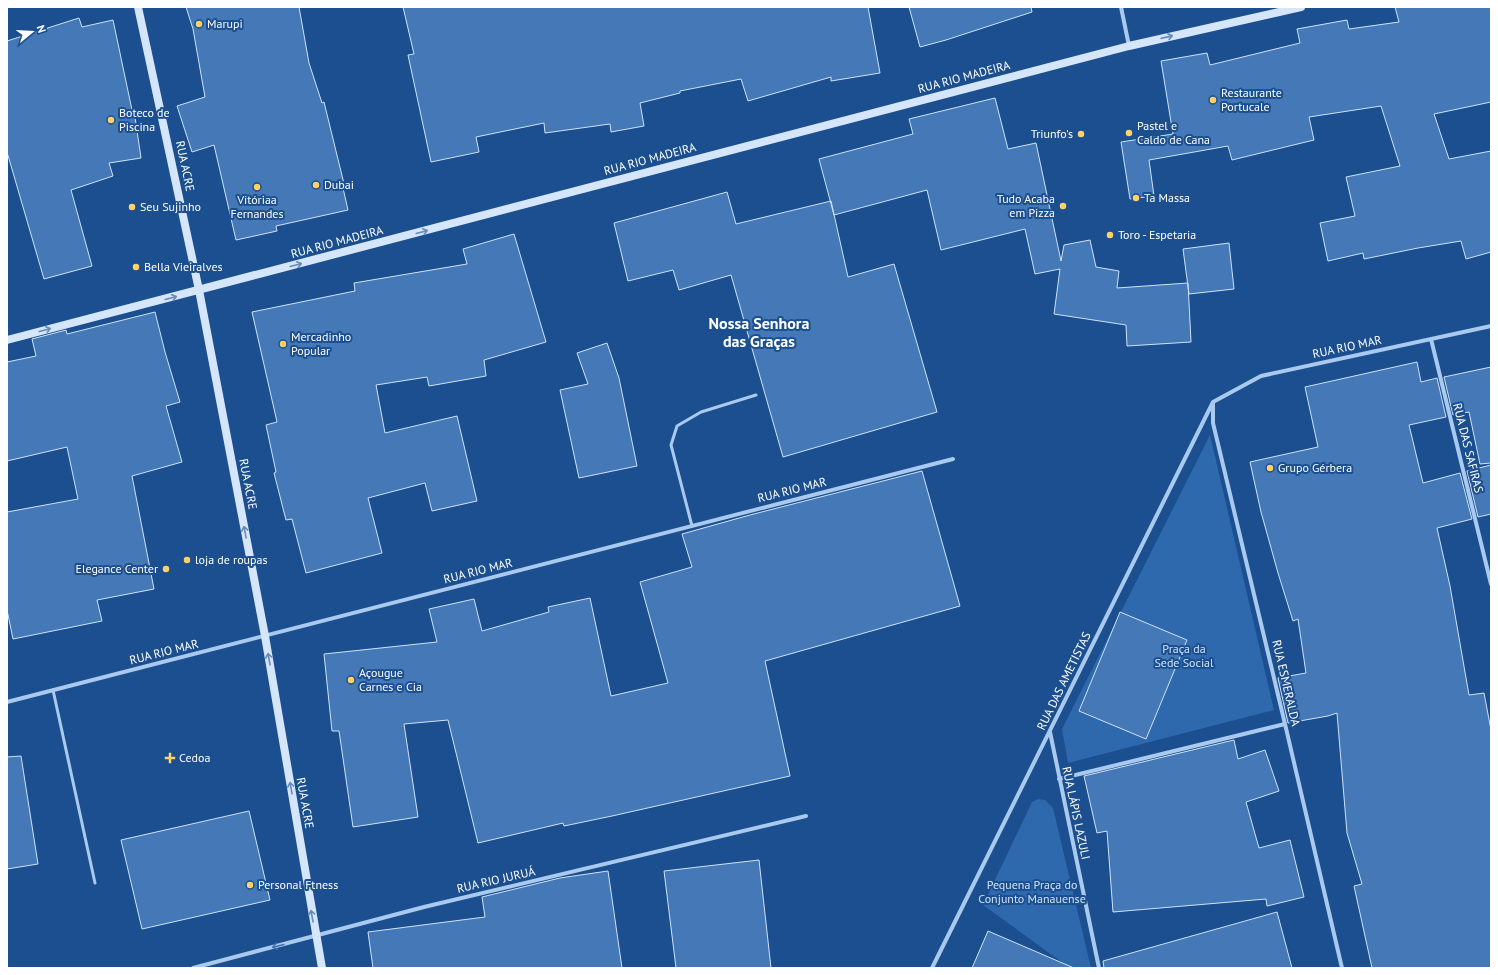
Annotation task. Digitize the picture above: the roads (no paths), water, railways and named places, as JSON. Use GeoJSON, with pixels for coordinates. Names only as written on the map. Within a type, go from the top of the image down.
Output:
{"type":"FeatureCollection","features":[{"type":"Feature","properties":{"kind":"street","name":"RUA ACRE"},"geometry":{"type":"LineString","coordinates":[[138,7],[199,290],[265,636],[322,968]]}},
{"type":"Feature","properties":{"kind":"street"},"geometry":{"type":"LineString","coordinates":[[1121,7],[1129,46]]}},
{"type":"Feature","properties":{"kind":"street","name":"RUA RIO MADEIRA"},"geometry":{"type":"LineString","coordinates":[[7,340],[1129,46],[1301,7]]}},
{"type":"Feature","properties":{"kind":"street","name":"RUA RIO MAR"},"geometry":{"type":"LineString","coordinates":[[1213,402],[1261,376],[1491,326]]}},
{"type":"Feature","properties":{"kind":"street","name":"RUA DAS SAFIRAS"},"geometry":{"type":"LineString","coordinates":[[1431,339],[1491,584]]}},
{"type":"Feature","properties":{"kind":"street","name":"RUA ESMERALDA"},"geometry":{"type":"LineString","coordinates":[[1213,402],[1213,423],[1342,968]]}},
{"type":"Feature","properties":{"kind":"street","name":"RUA DAS AMETISTAS"},"geometry":{"type":"LineString","coordinates":[[932,968],[1213,402]]}},
{"type":"Feature","properties":{"kind":"street","name":"RUA RIO MAR"},"geometry":{"type":"LineString","coordinates":[[7,702],[953,459]]}},
{"type":"Feature","properties":{"kind":"street"},"geometry":{"type":"LineString","coordinates":[[1059,779],[1285,724]]}},
{"type":"Feature","properties":{"kind":"street","name":"RUA LÁPIS LAZULI"},"geometry":{"type":"LineString","coordinates":[[1050,732],[1099,968]]}},
{"type":"Feature","properties":{"kind":"street","name":"RUA RIO JURUÁ"},"geometry":{"type":"LineString","coordinates":[[193,968],[432,905],[806,816]]}},
{"type":"Feature","properties":{"kind":"lane"},"geometry":{"type":"LineString","coordinates":[[692,526],[671,445],[677,426],[701,412],[756,395]]}},
{"type":"Feature","properties":{"kind":"lane"},"geometry":{"type":"LineString","coordinates":[[53,690],[95,883]]}},
{"type":"Feature","properties":{"kind":"place","name":"Marupi"},"geometry":{"type":"Point","coordinates":[199,24]}},
{"type":"Feature","properties":{"kind":"place","name":"Restaurante Portucale"},"geometry":{"type":"Point","coordinates":[1213,100]}},
{"type":"Feature","properties":{"kind":"place","name":"Boteco de Piscina"},"geometry":{"type":"Point","coordinates":[111,120]}},
{"type":"Feature","properties":{"kind":"place","name":"Pastel e Caldo de Cana"},"geometry":{"type":"Point","coordinates":[1129,133]}},
{"type":"Feature","properties":{"kind":"place","name":"Triunfo's"},"geometry":{"type":"Point","coordinates":[1081,134]}},
{"type":"Feature","properties":{"kind":"place","name":"Dubai"},"geometry":{"type":"Point","coordinates":[316,185]}},
{"type":"Feature","properties":{"kind":"place","name":"Vitóriaa Fernandes"},"geometry":{"type":"Point","coordinates":[257,187]}},
{"type":"Feature","properties":{"kind":"place","name":"Ta Massa"},"geometry":{"type":"Point","coordinates":[1136,198]}},
{"type":"Feature","properties":{"kind":"place","name":"Tudo Acaba em Pizza"},"geometry":{"type":"Point","coordinates":[1063,206]}},
{"type":"Feature","properties":{"kind":"place","name":"Seu Sujinho"},"geometry":{"type":"Point","coordinates":[132,207]}},
{"type":"Feature","properties":{"kind":"place","name":"Toro - Espetaria"},"geometry":{"type":"Point","coordinates":[1110,235]}},
{"type":"Feature","properties":{"kind":"place","name":"Bella Vieiralves"},"geometry":{"type":"Point","coordinates":[136,267]}},
{"type":"Feature","properties":{"kind":"place","name":"Mercadinho Popular"},"geometry":{"type":"Point","coordinates":[283,344]}},
{"type":"Feature","properties":{"kind":"place","name":"Grupo Gérbera"},"geometry":{"type":"Point","coordinates":[1270,468]}},
{"type":"Feature","properties":{"kind":"place","name":"loja de roupas"},"geometry":{"type":"Point","coordinates":[187,560]}},
{"type":"Feature","properties":{"kind":"place","name":"Elegance Center"},"geometry":{"type":"Point","coordinates":[166,569]}},
{"type":"Feature","properties":{"kind":"place","name":"Açougue Carnes e Cia"},"geometry":{"type":"Point","coordinates":[351,680]}},
{"type":"Feature","properties":{"kind":"place","name":"Cedoa"},"geometry":{"type":"Point","coordinates":[170,758]}},
{"type":"Feature","properties":{"kind":"place","name":"Personal Ftness"},"geometry":{"type":"Point","coordinates":[250,885]}},
{"type":"Feature","properties":{"kind":"district","name":"Nossa Senhora das Graças"},"geometry":{"type":"Point","coordinates":[759,332]}},
{"type":"Feature","properties":{"kind":"park label","name":"Praça da Sede Social"},"geometry":{"type":"Point","coordinates":[1184,656]}},
{"type":"Feature","properties":{"kind":"park label","name":"Pequena Praça do Conjunto Manauense"},"geometry":{"type":"Point","coordinates":[1032,892]}}]}
